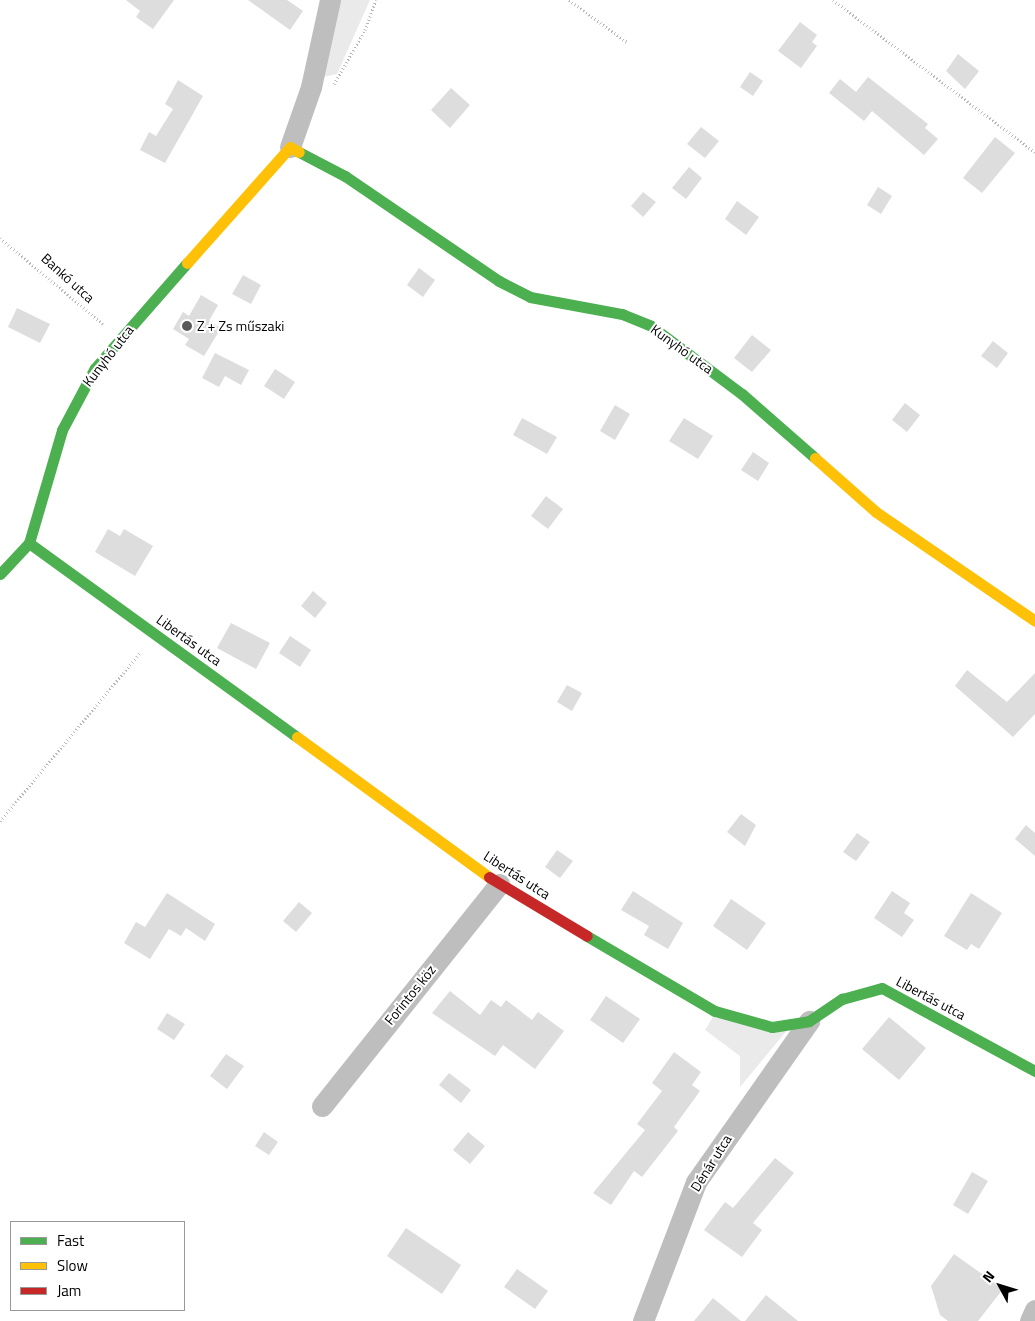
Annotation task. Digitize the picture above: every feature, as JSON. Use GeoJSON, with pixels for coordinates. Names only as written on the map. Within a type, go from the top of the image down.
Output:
{"type":"FeatureCollection","features":[{"type":"Feature","properties":{"kind":"street","name":"Kunyhó utca"},"geometry":{"type":"LineString","coordinates":[[0,574],[29,542],[62,430],[77,397],[118,338],[215,236],[290,147],[311,87],[330,0]]}},
{"type":"Feature","properties":{"kind":"street","name":"Kunyhó utca"},"geometry":{"type":"LineString","coordinates":[[290,147],[345,176],[499,282],[530,297],[639,320],[668,336],[876,512],[1035,621]]}},
{"type":"Feature","properties":{"kind":"street","name":"Libertás utca"},"geometry":{"type":"LineString","coordinates":[[29,542],[499,884],[715,1011],[772,1026],[808,1021],[842,999],[882,988],[1035,1071]]}},
{"type":"Feature","properties":{"kind":"street","name":"Forintos köz"},"geometry":{"type":"LineString","coordinates":[[322,1106],[499,884]]}},
{"type":"Feature","properties":{"kind":"street","name":"Dénár utca"},"geometry":{"type":"LineString","coordinates":[[643,1321],[696,1182],[808,1021]]}},
{"type":"Feature","properties":{"kind":"street"},"geometry":{"type":"LineString","coordinates":[[1030,1321],[1035,1310]]}},
{"type":"Feature","properties":{"kind":"path"},"geometry":{"type":"LineString","coordinates":[[331,88],[362,37],[376,0]]}},
{"type":"Feature","properties":{"kind":"path"},"geometry":{"type":"LineString","coordinates":[[569,0],[628,42]]}},
{"type":"Feature","properties":{"kind":"path"},"geometry":{"type":"LineString","coordinates":[[833,0],[1035,152]]}},
{"type":"Feature","properties":{"kind":"path","name":"Bankó utca"},"geometry":{"type":"LineString","coordinates":[[0,238],[118,338]]}},
{"type":"Feature","properties":{"kind":"path"},"geometry":{"type":"LineString","coordinates":[[0,821],[156,635]]}},
{"type":"Feature","properties":{"kind":"shaded area"},"geometry":{"type":"Polygon","coordinates":[[[339,0],[370,0],[337,74],[323,77],[339,0]]]}},
{"type":"Feature","properties":{"kind":"shaded area"},"geometry":{"type":"Polygon","coordinates":[[[713,1017],[788,1029],[740,1087],[740,1056],[705,1030],[713,1017]]]}},
{"type":"Feature","properties":{"kind":"building"},"geometry":{"type":"Polygon","coordinates":[[[126,0],[174,0],[153,29],[136,17],[140,11],[126,0]]]}},
{"type":"Feature","properties":{"kind":"building"},"geometry":{"type":"Polygon","coordinates":[[[248,0],[287,0],[303,11],[290,30],[248,0]]]}},
{"type":"Feature","properties":{"kind":"building"},"geometry":{"type":"Polygon","coordinates":[[[800,22],[817,35],[812,42],[817,46],[801,68],[778,51],[800,22]]]}},
{"type":"Feature","properties":{"kind":"building"},"geometry":{"type":"Polygon","coordinates":[[[958,54],[979,71],[965,89],[946,71],[958,54]]]}},
{"type":"Feature","properties":{"kind":"building"},"geometry":{"type":"Polygon","coordinates":[[[750,72],[763,81],[753,96],[740,87],[750,72]]]}},
{"type":"Feature","properties":{"kind":"building"},"geometry":{"type":"Polygon","coordinates":[[[868,77],[928,124],[925,128],[938,139],[924,155],[872,111],[864,121],[829,93],[840,79],[856,92],[868,77]]]}},
{"type":"Feature","properties":{"kind":"building"},"geometry":{"type":"Polygon","coordinates":[[[178,80],[203,96],[165,163],[140,150],[149,132],[156,136],[173,109],[165,104],[178,80]]]}},
{"type":"Feature","properties":{"kind":"building"},"geometry":{"type":"Polygon","coordinates":[[[451,88],[470,105],[450,128],[431,110],[451,88]]]}},
{"type":"Feature","properties":{"kind":"building"},"geometry":{"type":"Polygon","coordinates":[[[701,127],[719,141],[705,158],[687,144],[701,127]]]}},
{"type":"Feature","properties":{"kind":"building"},"geometry":{"type":"Polygon","coordinates":[[[995,137],[1015,153],[982,193],[963,178],[995,137]]]}},
{"type":"Feature","properties":{"kind":"building"},"geometry":{"type":"Polygon","coordinates":[[[689,167],[702,178],[686,199],[672,188],[689,167]]]}},
{"type":"Feature","properties":{"kind":"building"},"geometry":{"type":"Polygon","coordinates":[[[878,187],[892,196],[881,214],[867,205],[878,187]]]}},
{"type":"Feature","properties":{"kind":"building"},"geometry":{"type":"Polygon","coordinates":[[[643,192],[656,202],[643,217],[631,206],[643,192]]]}},
{"type":"Feature","properties":{"kind":"building"},"geometry":{"type":"Polygon","coordinates":[[[737,201],[759,217],[746,235],[725,219],[737,201]]]}},
{"type":"Feature","properties":{"kind":"building"},"geometry":{"type":"Polygon","coordinates":[[[419,268],[435,280],[423,297],[407,285],[419,268]]]}},
{"type":"Feature","properties":{"kind":"building"},"geometry":{"type":"Polygon","coordinates":[[[243,275],[261,285],[251,304],[232,294],[243,275]]]}},
{"type":"Feature","properties":{"kind":"building"},"geometry":{"type":"Polygon","coordinates":[[[201,295],[218,305],[209,321],[221,328],[204,356],[185,345],[189,339],[173,329],[183,312],[189,316],[201,295]]]}},
{"type":"Feature","properties":{"kind":"building"},"geometry":{"type":"Polygon","coordinates":[[[17,308],[50,324],[40,343],[8,327],[17,308]]]}},
{"type":"Feature","properties":{"kind":"building"},"geometry":{"type":"Polygon","coordinates":[[[752,335],[771,350],[752,372],[734,358],[752,335]]]}},
{"type":"Feature","properties":{"kind":"building"},"geometry":{"type":"Polygon","coordinates":[[[993,341],[1008,353],[997,368],[981,356],[993,341]]]}},
{"type":"Feature","properties":{"kind":"building"},"geometry":{"type":"Polygon","coordinates":[[[215,353],[249,370],[241,385],[225,376],[219,387],[202,378],[215,353]]]}},
{"type":"Feature","properties":{"kind":"building"},"geometry":{"type":"Polygon","coordinates":[[[275,369],[295,382],[284,399],[264,386],[275,369]]]}},
{"type":"Feature","properties":{"kind":"building"},"geometry":{"type":"Polygon","coordinates":[[[905,403],[920,415],[907,432],[892,420],[905,403]]]}},
{"type":"Feature","properties":{"kind":"building"},"geometry":{"type":"Polygon","coordinates":[[[615,405],[630,414],[615,440],[600,431],[615,405]]]}},
{"type":"Feature","properties":{"kind":"building"},"geometry":{"type":"Polygon","coordinates":[[[522,418],[557,437],[547,454],[513,435],[522,418]]]}},
{"type":"Feature","properties":{"kind":"building"},"geometry":{"type":"Polygon","coordinates":[[[684,418],[713,436],[698,459],[669,441],[684,418]]]}},
{"type":"Feature","properties":{"kind":"building"},"geometry":{"type":"Polygon","coordinates":[[[753,452],[769,463],[758,481],[741,470],[753,452]]]}},
{"type":"Feature","properties":{"kind":"building"},"geometry":{"type":"Polygon","coordinates":[[[546,496],[563,509],[548,529],[531,516],[546,496]]]}},
{"type":"Feature","properties":{"kind":"building"},"geometry":{"type":"Polygon","coordinates":[[[108,529],[120,536],[124,529],[153,546],[135,576],[95,552],[108,529]]]}},
{"type":"Feature","properties":{"kind":"building"},"geometry":{"type":"Polygon","coordinates":[[[313,591],[327,603],[315,618],[301,606],[313,591]]]}},
{"type":"Feature","properties":{"kind":"building"},"geometry":{"type":"Polygon","coordinates":[[[231,623],[270,643],[256,669],[217,648],[231,623]]]}},
{"type":"Feature","properties":{"kind":"building"},"geometry":{"type":"Polygon","coordinates":[[[290,636],[311,650],[300,667],[279,653],[290,636]]]}},
{"type":"Feature","properties":{"kind":"building"},"geometry":{"type":"Polygon","coordinates":[[[967,670],[1007,702],[1035,673],[1035,714],[1013,737],[955,686],[967,670]]]}},
{"type":"Feature","properties":{"kind":"building"},"geometry":{"type":"Polygon","coordinates":[[[567,685],[582,693],[572,711],[557,702],[567,685]]]}},
{"type":"Feature","properties":{"kind":"building"},"geometry":{"type":"Polygon","coordinates":[[[741,814],[756,825],[745,846],[727,832],[741,814]]]}},
{"type":"Feature","properties":{"kind":"building"},"geometry":{"type":"Polygon","coordinates":[[[1026,825],[1035,833],[1035,856],[1015,839],[1026,825]]]}},
{"type":"Feature","properties":{"kind":"building"},"geometry":{"type":"Polygon","coordinates":[[[857,833],[870,842],[856,861],[843,852],[857,833]]]}},
{"type":"Feature","properties":{"kind":"building"},"geometry":{"type":"Polygon","coordinates":[[[557,850],[573,861],[560,878],[545,867],[557,850]]]}},
{"type":"Feature","properties":{"kind":"building"},"geometry":{"type":"Polygon","coordinates":[[[633,891],[683,923],[668,949],[644,935],[649,926],[621,910],[633,891]]]}},
{"type":"Feature","properties":{"kind":"building"},"geometry":{"type":"Polygon","coordinates":[[[892,891],[910,903],[904,913],[914,920],[902,937],[874,918],[892,891]]]}},
{"type":"Feature","properties":{"kind":"building"},"geometry":{"type":"Polygon","coordinates":[[[167,893],[215,924],[205,941],[186,928],[181,936],[169,929],[150,959],[124,943],[136,922],[145,927],[167,893]]]}},
{"type":"Feature","properties":{"kind":"building"},"geometry":{"type":"Polygon","coordinates":[[[971,893],[1002,913],[979,949],[971,944],[967,950],[944,936],[971,893]]]}},
{"type":"Feature","properties":{"kind":"building"},"geometry":{"type":"Polygon","coordinates":[[[731,899],[766,923],[747,950],[713,926],[731,899]]]}},
{"type":"Feature","properties":{"kind":"building"},"geometry":{"type":"Polygon","coordinates":[[[299,902],[312,913],[296,932],[283,921],[299,902]]]}},
{"type":"Feature","properties":{"kind":"building"},"geometry":{"type":"Polygon","coordinates":[[[450,991],[480,1015],[491,1000],[501,1007],[506,1000],[532,1020],[538,1012],[564,1031],[535,1069],[503,1045],[495,1056],[432,1013],[450,991]]]}},
{"type":"Feature","properties":{"kind":"building"},"geometry":{"type":"Polygon","coordinates":[[[606,996],[640,1019],[623,1043],[590,1020],[606,996]]]}},
{"type":"Feature","properties":{"kind":"building"},"geometry":{"type":"Polygon","coordinates":[[[167,1013],[185,1024],[174,1040],[157,1029],[167,1013]]]}},
{"type":"Feature","properties":{"kind":"building"},"geometry":{"type":"Polygon","coordinates":[[[889,1017],[926,1048],[899,1080],[862,1049],[889,1017]]]}},
{"type":"Feature","properties":{"kind":"building"},"geometry":{"type":"Polygon","coordinates":[[[674,1052],[701,1072],[692,1085],[700,1091],[674,1127],[678,1131],[642,1177],[634,1171],[611,1205],[593,1193],[645,1130],[637,1124],[662,1091],[652,1083],[674,1052]]]}},
{"type":"Feature","properties":{"kind":"building"},"geometry":{"type":"Polygon","coordinates":[[[226,1054],[244,1066],[227,1089],[210,1076],[226,1054]]]}},
{"type":"Feature","properties":{"kind":"building"},"geometry":{"type":"Polygon","coordinates":[[[449,1073],[471,1090],[461,1103],[439,1085],[449,1073]]]}},
{"type":"Feature","properties":{"kind":"building"},"geometry":{"type":"Polygon","coordinates":[[[264,1132],[278,1142],[269,1155],[255,1146],[264,1132]]]}},
{"type":"Feature","properties":{"kind":"building"},"geometry":{"type":"Polygon","coordinates":[[[468,1132],[485,1146],[470,1164],[453,1150],[468,1132]]]}},
{"type":"Feature","properties":{"kind":"building"},"geometry":{"type":"Polygon","coordinates":[[[775,1158],[794,1173],[753,1223],[762,1230],[742,1257],[704,1230],[725,1202],[733,1208],[775,1158]]]}},
{"type":"Feature","properties":{"kind":"building"},"geometry":{"type":"Polygon","coordinates":[[[972,1172],[988,1181],[968,1214],[953,1205],[972,1172]]]}},
{"type":"Feature","properties":{"kind":"building"},"geometry":{"type":"Polygon","coordinates":[[[406,1228],[461,1265],[442,1294],[387,1256],[406,1228]]]}},
{"type":"Feature","properties":{"kind":"building"},"geometry":{"type":"Polygon","coordinates":[[[954,1254],[1003,1289],[978,1321],[948,1321],[940,1315],[931,1286],[954,1254]]]}},
{"type":"Feature","properties":{"kind":"building"},"geometry":{"type":"Polygon","coordinates":[[[517,1269],[548,1291],[535,1309],[504,1287],[517,1269]]]}},
{"type":"Feature","properties":{"kind":"building"},"geometry":{"type":"Polygon","coordinates":[[[766,1295],[798,1321],[745,1321],[766,1295]]]}},
{"type":"Feature","properties":{"kind":"building"},"geometry":{"type":"Polygon","coordinates":[[[713,1298],[741,1321],[694,1321],[713,1298]]]}},
{"type":"Feature","properties":{"kind":"traffic: fast"},"geometry":{"type":"LineString","coordinates":[[299,152],[345,176],[499,281],[530,297],[622,314],[651,326],[742,394],[815,458]]}},
{"type":"Feature","properties":{"kind":"traffic: fast"},"geometry":{"type":"LineString","coordinates":[[0,574],[29,543],[62,430],[95,368],[187,263]]}},
{"type":"Feature","properties":{"kind":"traffic: fast"},"geometry":{"type":"LineString","coordinates":[[29,543],[297,737]]}},
{"type":"Feature","properties":{"kind":"traffic: fast"},"geometry":{"type":"LineString","coordinates":[[587,936],[715,1011],[772,1027],[809,1021],[842,999],[882,988],[1035,1071]]}},
{"type":"Feature","properties":{"kind":"traffic: slow"},"geometry":{"type":"LineString","coordinates":[[187,263],[290,147],[299,152]]}},
{"type":"Feature","properties":{"kind":"traffic: slow"},"geometry":{"type":"LineString","coordinates":[[815,458],[876,512],[1035,621]]}},
{"type":"Feature","properties":{"kind":"traffic: slow"},"geometry":{"type":"LineString","coordinates":[[297,737],[489,877]]}},
{"type":"Feature","properties":{"kind":"traffic: jam"},"geometry":{"type":"LineString","coordinates":[[489,877],[587,936]]}},
{"type":"Feature","properties":{"kind":"place","name":"Z + Zs műszaki"},"geometry":{"type":"Point","coordinates":[187,326]}}]}
